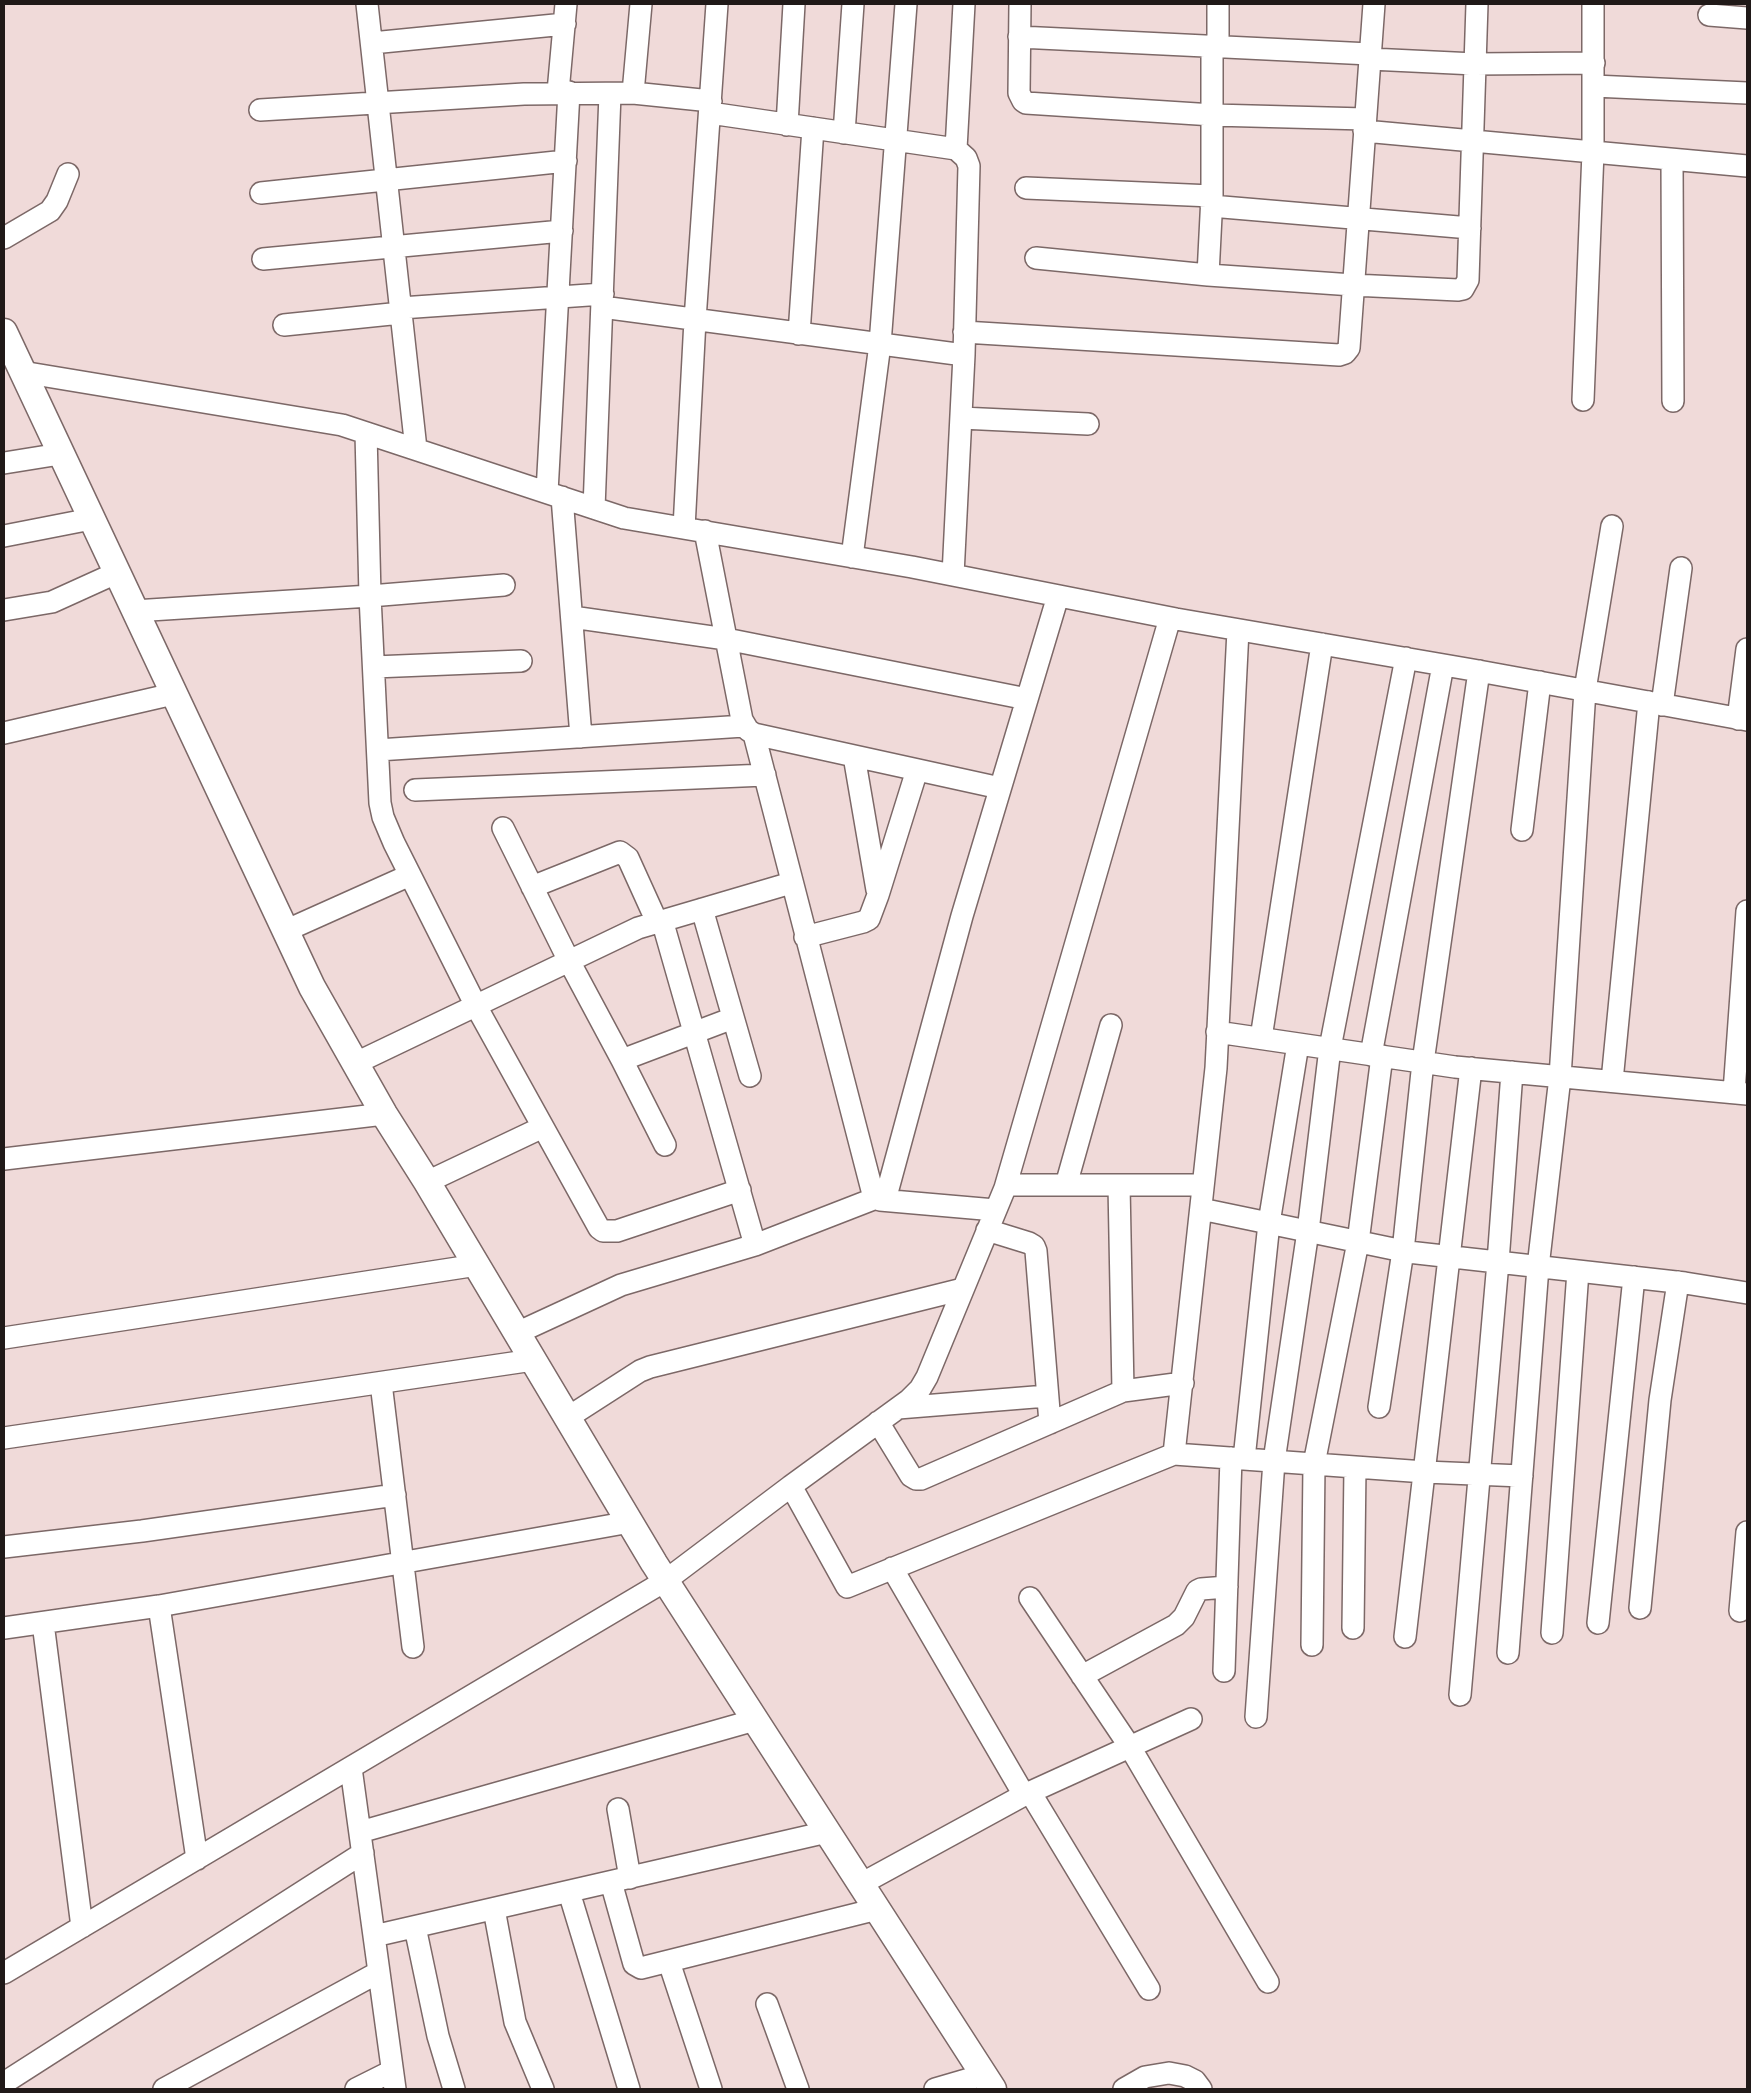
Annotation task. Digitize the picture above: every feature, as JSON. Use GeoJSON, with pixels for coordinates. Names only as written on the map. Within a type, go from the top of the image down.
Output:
{"type":"FeatureCollection","features":[{"type":"Feature","properties":{"kind":"main road"},"geometry":{"type":"LineString","coordinates":[[4,332],[90,519],[312,987],[384,1114],[477,1265],[665,1581],[988,2082]]}},
{"type":"Feature","properties":{"kind":"street"},"geometry":{"type":"LineString","coordinates":[[367,4],[416,449]]}},
{"type":"Feature","properties":{"kind":"street"},"geometry":{"type":"LineString","coordinates":[[633,93],[641,4]]}},
{"type":"Feature","properties":{"kind":"street"},"geometry":{"type":"LineString","coordinates":[[718,4],[695,320],[695,530],[726,639],[749,730],[765,775],[870,1189],[881,1199]]}},
{"type":"Feature","properties":{"kind":"street"},"geometry":{"type":"LineString","coordinates":[[787,125],[794,4]]}},
{"type":"Feature","properties":{"kind":"street"},"geometry":{"type":"LineString","coordinates":[[844,133],[852,4]]}},
{"type":"Feature","properties":{"kind":"street"},"geometry":{"type":"LineString","coordinates":[[852,557],[880,344],[906,4]]}},
{"type":"Feature","properties":{"kind":"street"},"geometry":{"type":"LineString","coordinates":[[956,150],[964,4]]}},
{"type":"Feature","properties":{"kind":"street"},"geometry":{"type":"LineString","coordinates":[[1020,4],[1019,93],[1026,103],[1365,125],[1472,142],[1747,166]]}},
{"type":"Feature","properties":{"kind":"street"},"geometry":{"type":"LineString","coordinates":[[1208,275],[1218,4]]}},
{"type":"Feature","properties":{"kind":"street"},"geometry":{"type":"LineString","coordinates":[[964,332],[1339,355],[1345,353],[1349,348],[1374,4]]}},
{"type":"Feature","properties":{"kind":"street"},"geometry":{"type":"LineString","coordinates":[[1036,258],[1208,275],[1353,285],[1463,289],[1468,280],[1477,4]]}},
{"type":"Feature","properties":{"kind":"street"},"geometry":{"type":"LineString","coordinates":[[1583,400],[1593,152],[1593,4]]}},
{"type":"Feature","properties":{"kind":"street"},"geometry":{"type":"LineString","coordinates":[[372,43],[565,14],[563,92],[566,161],[559,296],[554,495],[572,617],[581,737]]}},
{"type":"Feature","properties":{"kind":"street"},"geometry":{"type":"LineString","coordinates":[[1709,15],[1747,18]]}},
{"type":"Feature","properties":{"kind":"street"},"geometry":{"type":"LineString","coordinates":[[1019,37],[1215,46],[1475,64],[1594,62]]}},
{"type":"Feature","properties":{"kind":"street"},"geometry":{"type":"LineString","coordinates":[[1594,86],[1747,93]]}},
{"type":"Feature","properties":{"kind":"street"},"geometry":{"type":"LineString","coordinates":[[260,110],[563,92],[633,93],[710,107],[787,125],[956,150],[962,153],[969,166],[964,356],[953,575]]}},
{"type":"Feature","properties":{"kind":"street"},"geometry":{"type":"LineString","coordinates":[[594,508],[610,94]]}},
{"type":"Feature","properties":{"kind":"street"},"geometry":{"type":"LineString","coordinates":[[799,334],[813,128]]}},
{"type":"Feature","properties":{"kind":"street"},"geometry":{"type":"LineString","coordinates":[[1672,160],[1674,401]]}},
{"type":"Feature","properties":{"kind":"street"},"geometry":{"type":"LineString","coordinates":[[261,193],[566,161]]}},
{"type":"Feature","properties":{"kind":"street"},"geometry":{"type":"LineString","coordinates":[[4,238],[50,211],[57,201],[68,174]]}},
{"type":"Feature","properties":{"kind":"street"},"geometry":{"type":"LineString","coordinates":[[1026,188],[1212,201],[1470,228]]}},
{"type":"Feature","properties":{"kind":"street"},"geometry":{"type":"LineString","coordinates":[[263,259],[562,231]]}},
{"type":"Feature","properties":{"kind":"street"},"geometry":{"type":"LineString","coordinates":[[284,325],[401,310],[559,296],[602,301],[695,320],[964,356]]}},
{"type":"Feature","properties":{"kind":"street"},"geometry":{"type":"LineString","coordinates":[[22,372],[342,425],[624,518],[953,575],[1170,618],[1406,658],[1743,719],[1747,649]]}},
{"type":"Feature","properties":{"kind":"street"},"geometry":{"type":"LineString","coordinates":[[961,418],[1088,424]]}},
{"type":"Feature","properties":{"kind":"street"},"geometry":{"type":"LineString","coordinates":[[366,433],[370,596],[383,817],[410,876],[476,1006],[599,1228],[603,1231],[617,1231],[740,1190]]}},
{"type":"Feature","properties":{"kind":"street"},"geometry":{"type":"LineString","coordinates":[[4,463],[60,454]]}},
{"type":"Feature","properties":{"kind":"street"},"geometry":{"type":"LineString","coordinates":[[4,536],[90,519]]}},
{"type":"Feature","properties":{"kind":"street"},"geometry":{"type":"LineString","coordinates":[[1508,1653],[1538,1267],[1560,1076],[1585,690],[1612,526]]}},
{"type":"Feature","properties":{"kind":"street"},"geometry":{"type":"LineString","coordinates":[[1612,1081],[1656,703],[1681,568]]}},
{"type":"Feature","properties":{"kind":"street"},"geometry":{"type":"LineString","coordinates":[[4,610],[52,602],[116,573]]}},
{"type":"Feature","properties":{"kind":"street"},"geometry":{"type":"LineString","coordinates":[[134,611],[370,596],[504,585]]}},
{"type":"Feature","properties":{"kind":"street"},"geometry":{"type":"LineString","coordinates":[[881,1199],[962,916],[1058,596]]}},
{"type":"Feature","properties":{"kind":"street"},"geometry":{"type":"LineString","coordinates":[[572,617],[726,639],[1027,699]]}},
{"type":"Feature","properties":{"kind":"street"},"geometry":{"type":"LineString","coordinates":[[4,1973],[665,1581],[898,1408],[920,1389],[927,1377],[1005,1188],[1170,618]]}},
{"type":"Feature","properties":{"kind":"street"},"geometry":{"type":"LineString","coordinates":[[1174,1454],[1216,1068],[1238,630]]}},
{"type":"Feature","properties":{"kind":"street"},"geometry":{"type":"LineString","coordinates":[[1261,1038],[1322,644]]}},
{"type":"Feature","properties":{"kind":"street"},"geometry":{"type":"LineString","coordinates":[[1256,1717],[1274,1461],[1308,1231],[1330,1048],[1406,658]]}},
{"type":"Feature","properties":{"kind":"street"},"geometry":{"type":"LineString","coordinates":[[374,667],[521,661]]}},
{"type":"Feature","properties":{"kind":"street"},"geometry":{"type":"LineString","coordinates":[[1312,1645],[1314,1464],[1358,1242],[1376,1055],[1443,665]]}},
{"type":"Feature","properties":{"kind":"street"},"geometry":{"type":"LineString","coordinates":[[1379,1407],[1403,1251],[1423,1062],[1479,671]]}},
{"type":"Feature","properties":{"kind":"street"},"geometry":{"type":"LineString","coordinates":[[1522,830],[1540,682]]}},
{"type":"Feature","properties":{"kind":"street"},"geometry":{"type":"LineString","coordinates":[[4,733],[174,694]]}},
{"type":"Feature","properties":{"kind":"street"},"geometry":{"type":"LineString","coordinates":[[378,750],[581,737],[749,730],[854,756],[1000,788]]}},
{"type":"Feature","properties":{"kind":"street"},"geometry":{"type":"LineString","coordinates":[[854,756],[878,895]]}},
{"type":"Feature","properties":{"kind":"street"},"geometry":{"type":"LineString","coordinates":[[805,937],[863,922],[872,913],[917,770]]}},
{"type":"Feature","properties":{"kind":"street"},"geometry":{"type":"LineString","coordinates":[[415,790],[765,775]]}},
{"type":"Feature","properties":{"kind":"street"},"geometry":{"type":"LineString","coordinates":[[503,828],[569,961],[665,1145]]}},
{"type":"Feature","properties":{"kind":"street"},"geometry":{"type":"LineString","coordinates":[[532,887],[620,852],[628,858],[660,921],[755,1245]]}},
{"type":"Feature","properties":{"kind":"street"},"geometry":{"type":"LineString","coordinates":[[285,932],[410,876]]}},
{"type":"Feature","properties":{"kind":"street"},"geometry":{"type":"LineString","coordinates":[[356,1063],[638,928],[791,883]]}},
{"type":"Feature","properties":{"kind":"street"},"geometry":{"type":"LineString","coordinates":[[702,909],[750,1076]]}},
{"type":"Feature","properties":{"kind":"street"},"geometry":{"type":"LineString","coordinates":[[1217,1032],[1471,1068],[1740,1093],[1747,911]]}},
{"type":"Feature","properties":{"kind":"street"},"geometry":{"type":"LineString","coordinates":[[622,1060],[733,1018]]}},
{"type":"Feature","properties":{"kind":"street"},"geometry":{"type":"LineString","coordinates":[[1066,1185],[1111,1025]]}},
{"type":"Feature","properties":{"kind":"street"},"geometry":{"type":"LineString","coordinates":[[1224,1671],[1227,1587],[1238,1459],[1269,1223],[1298,1044]]}},
{"type":"Feature","properties":{"kind":"street"},"geometry":{"type":"LineString","coordinates":[[1405,1637],[1471,1068]]}},
{"type":"Feature","properties":{"kind":"street"},"geometry":{"type":"LineString","coordinates":[[1460,1695],[1498,1262],[1512,1072]]}},
{"type":"Feature","properties":{"kind":"street"},"geometry":{"type":"LineString","coordinates":[[4,1159],[384,1114]]}},
{"type":"Feature","properties":{"kind":"street"},"geometry":{"type":"LineString","coordinates":[[427,1182],[543,1128]]}},
{"type":"Feature","properties":{"kind":"street"},"geometry":{"type":"LineString","coordinates":[[1005,1188],[1011,1185],[1203,1185]]}},
{"type":"Feature","properties":{"kind":"street"},"geometry":{"type":"LineString","coordinates":[[1119,1185],[1123,1391]]}},
{"type":"Feature","properties":{"kind":"street"},"geometry":{"type":"LineString","coordinates":[[517,1333],[621,1285],[755,1245],[881,1199],[995,1210]]}},
{"type":"Feature","properties":{"kind":"street"},"geometry":{"type":"LineString","coordinates":[[1201,1208],[1403,1251],[1678,1282],[1747,1293]]}},
{"type":"Feature","properties":{"kind":"street"},"geometry":{"type":"LineString","coordinates":[[987,1230],[1029,1243],[1034,1246],[1036,1251],[1050,1423]]}},
{"type":"Feature","properties":{"kind":"street"},"geometry":{"type":"LineString","coordinates":[[4,1338],[477,1265]]}},
{"type":"Feature","properties":{"kind":"street"},"geometry":{"type":"LineString","coordinates":[[1552,1633],[1578,1271]]}},
{"type":"Feature","properties":{"kind":"street"},"geometry":{"type":"LineString","coordinates":[[1598,1624],[1634,1277]]}},
{"type":"Feature","properties":{"kind":"street"},"geometry":{"type":"LineString","coordinates":[[1640,1608],[1660,1400],[1678,1282]]}},
{"type":"Feature","properties":{"kind":"street"},"geometry":{"type":"LineString","coordinates":[[568,1418],[640,1371],[650,1367],[963,1289]]}},
{"type":"Feature","properties":{"kind":"street"},"geometry":{"type":"LineString","coordinates":[[4,1438],[533,1360]]}},
{"type":"Feature","properties":{"kind":"street"},"geometry":{"type":"LineString","coordinates":[[381,1383],[413,1647]]}},
{"type":"Feature","properties":{"kind":"street"},"geometry":{"type":"LineString","coordinates":[[878,1422],[911,1476],[921,1479],[1123,1391],[1182,1383]]}},
{"type":"Feature","properties":{"kind":"street"},"geometry":{"type":"LineString","coordinates":[[898,1408],[1047,1396]]}},
{"type":"Feature","properties":{"kind":"street"},"geometry":{"type":"LineString","coordinates":[[791,1486],[847,1587],[1174,1454],[1425,1472],[1522,1476]]}},
{"type":"Feature","properties":{"kind":"street"},"geometry":{"type":"LineString","coordinates":[[1354,1628],[1356,1467]]}},
{"type":"Feature","properties":{"kind":"street"},"geometry":{"type":"LineString","coordinates":[[4,1547],[142,1532],[395,1495]]}},
{"type":"Feature","properties":{"kind":"street"},"geometry":{"type":"LineString","coordinates":[[4,1628],[159,1606],[630,1522]]}},
{"type":"Feature","properties":{"kind":"street"},"geometry":{"type":"LineString","coordinates":[[1740,1611],[1747,1532]]}},
{"type":"Feature","properties":{"kind":"street"},"geometry":{"type":"LineString","coordinates":[[892,1568],[1027,1794],[1149,1989]]}},
{"type":"Feature","properties":{"kind":"street"},"geometry":{"type":"LineString","coordinates":[[1082,1676],[1176,1625],[1184,1617],[1197,1591],[1227,1587]]}},
{"type":"Feature","properties":{"kind":"street"},"geometry":{"type":"LineString","coordinates":[[1030,1598],[1130,1747],[1268,1982]]}},
{"type":"Feature","properties":{"kind":"street"},"geometry":{"type":"LineString","coordinates":[[159,1606],[197,1859]]}},
{"type":"Feature","properties":{"kind":"street"},"geometry":{"type":"LineString","coordinates":[[43,1623],[82,1927]]}},
{"type":"Feature","properties":{"kind":"street"},"geometry":{"type":"LineString","coordinates":[[861,1884],[1027,1794],[1191,1719]]}},
{"type":"Feature","properties":{"kind":"street"},"geometry":{"type":"LineString","coordinates":[[360,1832],[755,1720]]}},
{"type":"Feature","properties":{"kind":"street"},"geometry":{"type":"LineString","coordinates":[[351,1768],[394,2080],[356,2089]]}},
{"type":"Feature","properties":{"kind":"street"},"geometry":{"type":"LineString","coordinates":[[618,1809],[620,1880],[634,1964],[641,1968],[876,1909]]}},
{"type":"Feature","properties":{"kind":"street"},"geometry":{"type":"LineString","coordinates":[[374,1936],[827,1832]]}},
{"type":"Feature","properties":{"kind":"street"},"geometry":{"type":"LineString","coordinates":[[4,2082],[363,1853]]}},
{"type":"Feature","properties":{"kind":"street"},"geometry":{"type":"LineString","coordinates":[[569,1892],[629,2089]]}},
{"type":"Feature","properties":{"kind":"street"},"geometry":{"type":"LineString","coordinates":[[494,1909],[515,2022],[543,2089]]}},
{"type":"Feature","properties":{"kind":"street"},"geometry":{"type":"LineString","coordinates":[[415,1927],[438,2036],[454,2089]]}},
{"type":"Feature","properties":{"kind":"street"},"geometry":{"type":"LineString","coordinates":[[669,1962],[711,2089]]}},
{"type":"Feature","properties":{"kind":"street"},"geometry":{"type":"LineString","coordinates":[[164,2089],[379,1972]]}},
{"type":"Feature","properties":{"kind":"street"},"geometry":{"type":"LineString","coordinates":[[767,2004],[798,2089]]}},
{"type":"Feature","properties":{"kind":"street"},"geometry":{"type":"LineString","coordinates":[[1124,2089],[1145,2077],[1169,2073],[1195,2081],[1201,2089]]}},
{"type":"Feature","properties":{"kind":"street"},"geometry":{"type":"LineString","coordinates":[[935,2089],[988,2082]]}}]}
